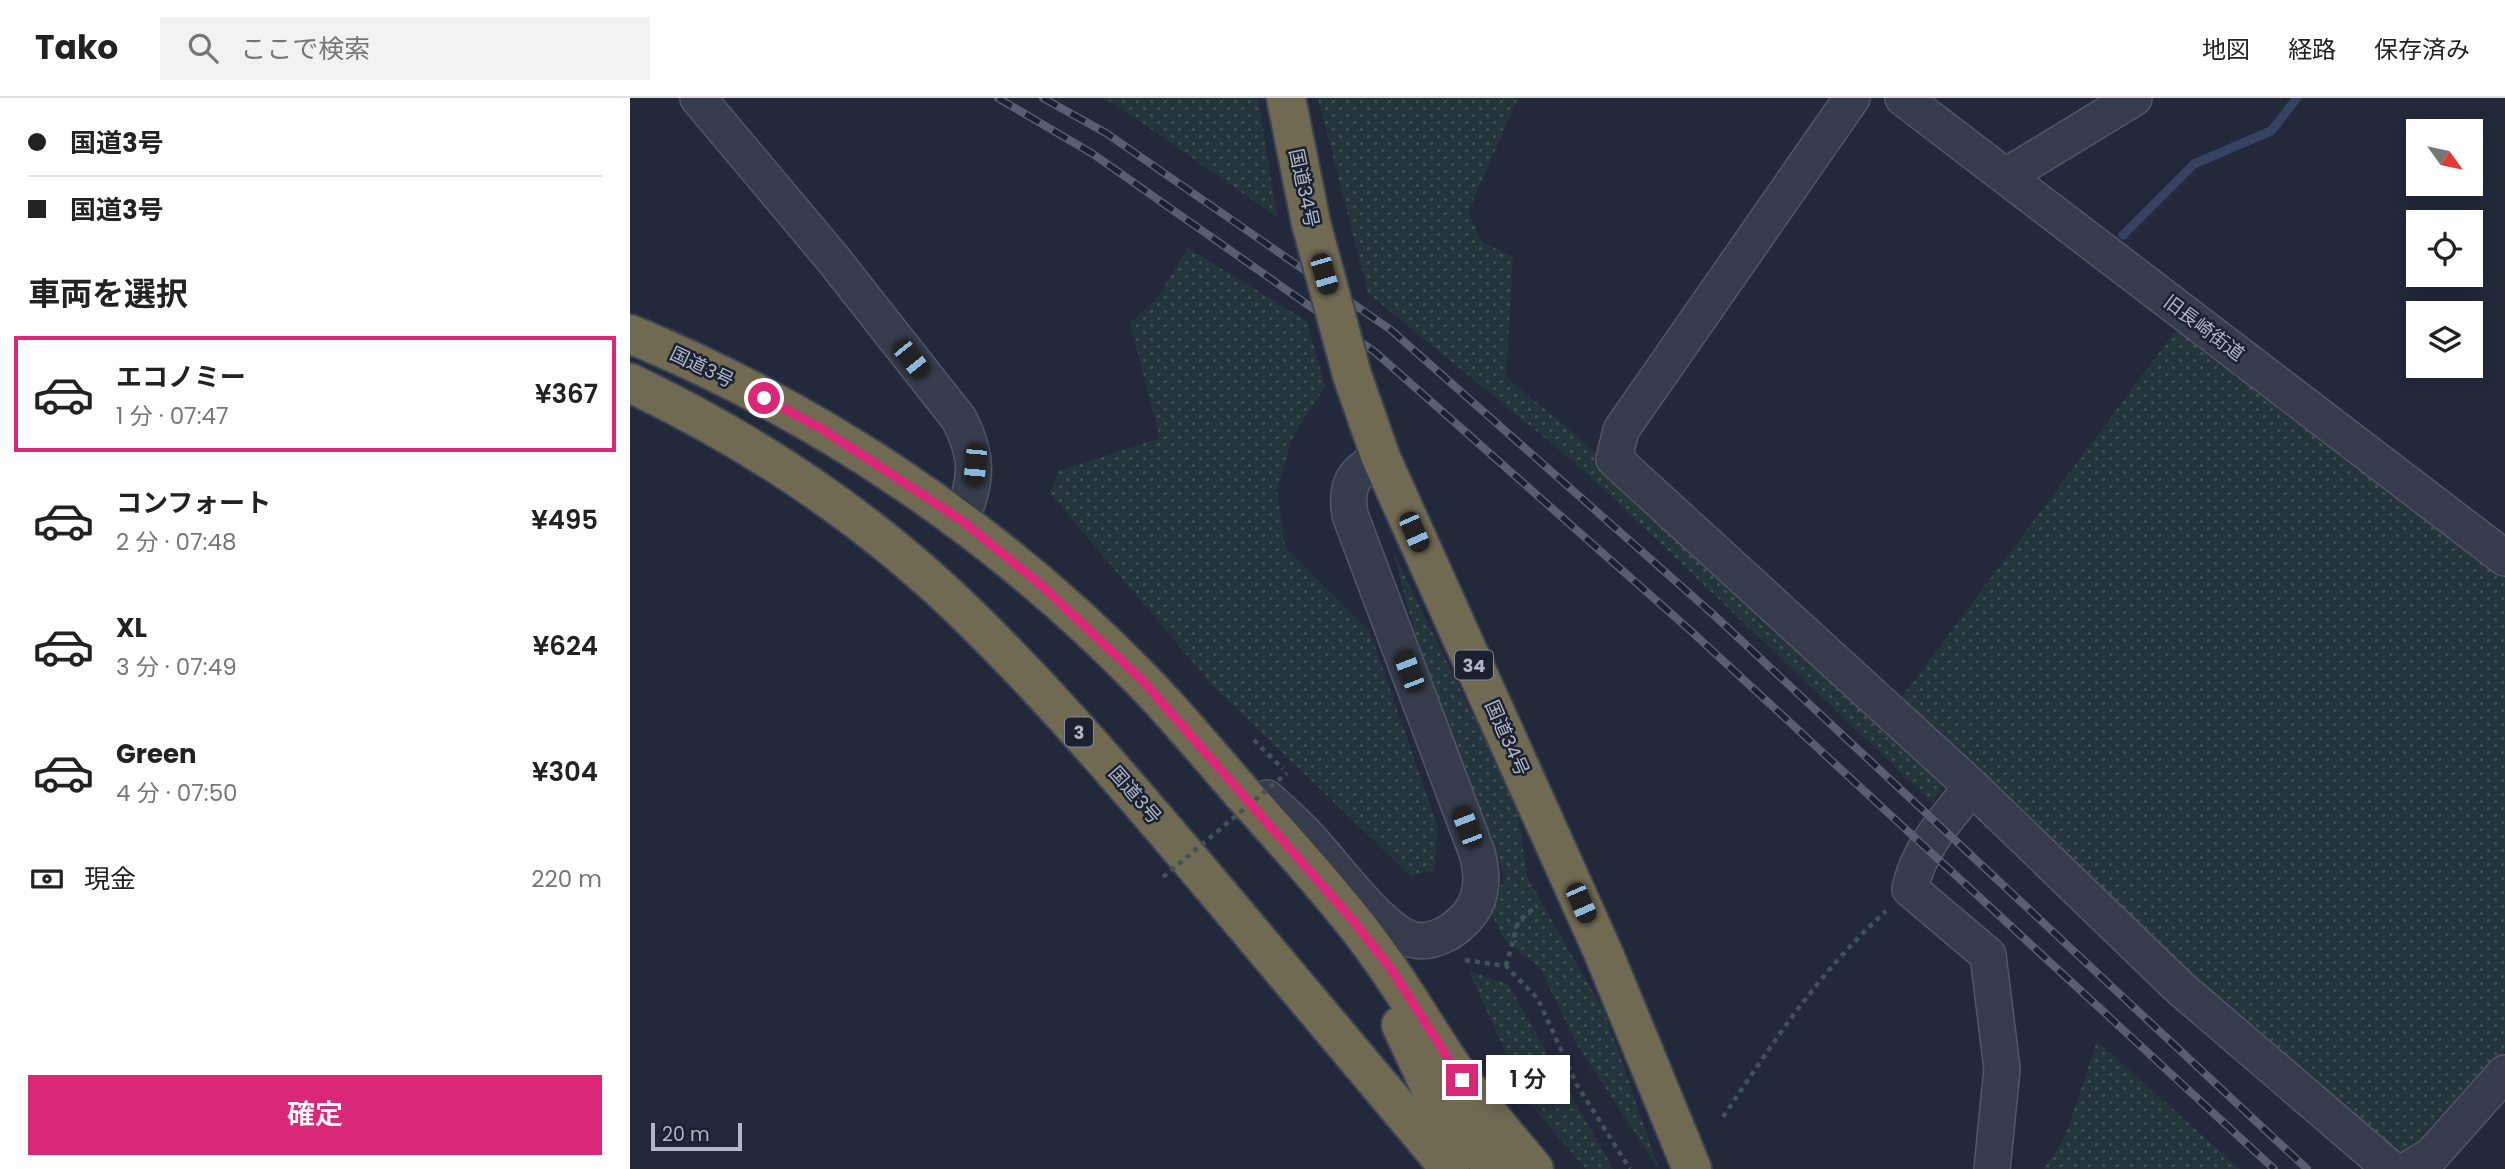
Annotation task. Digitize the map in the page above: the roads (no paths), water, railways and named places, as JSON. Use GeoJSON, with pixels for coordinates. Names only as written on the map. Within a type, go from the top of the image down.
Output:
{"type":"FeatureCollection","features":[{"type":"Feature","properties":{"kind":"highway","name":"国道34号"},"geometry":{"type":"LineString","coordinates":[[1286,98],[1311,223],[1352,374],[1381,458],[1603,953],[1692,1169]]}},
{"type":"Feature","properties":{"kind":"highway","name":"国道3号"},"geometry":{"type":"LineString","coordinates":[[630,334],[744,387],[822,429],[961,520],[1041,585],[1142,680],[1305,864],[1391,969],[1449,1063],[1534,1169]]}},
{"type":"Feature","properties":{"kind":"highway","name":"国道3号"},"geometry":{"type":"LineString","coordinates":[[630,383],[730,435],[791,474],[912,566],[972,620],[1107,763],[1450,1169]]}},
{"type":"Feature","properties":{"kind":"highway"},"geometry":{"type":"LineString","coordinates":[[1305,864],[1365,954],[1429,1085],[1494,1169]]}},
{"type":"Feature","properties":{"kind":"highway","name":"34"},"geometry":{"type":"LineString","coordinates":[[1603,953],[1671,1065],[1717,1169]]}},
{"type":"Feature","properties":{"kind":"street"},"geometry":{"type":"LineString","coordinates":[[698,98],[832,259],[959,419],[970,440],[975,465],[973,491],[961,520]]}},
{"type":"Feature","properties":{"kind":"street"},"geometry":{"type":"LineString","coordinates":[[1852,98],[1621,430],[1614,459],[1972,787],[2179,987],[2391,1169]]}},
{"type":"Feature","properties":{"kind":"street","name":"旧長崎街道"},"geometry":{"type":"LineString","coordinates":[[1903,98],[2505,558]]}},
{"type":"Feature","properties":{"kind":"street"},"geometry":{"type":"LineString","coordinates":[[2006,176],[2134,98]]}},
{"type":"Feature","properties":{"kind":"street"},"geometry":{"type":"LineString","coordinates":[[1142,680],[1304,833],[1394,929],[1410,939],[1429,940],[1463,922],[1482,891],[1482,872],[1477,853],[1350,515],[1347,497],[1351,479],[1363,466],[1381,458]]}},
{"type":"Feature","properties":{"kind":"street"},"geometry":{"type":"LineString","coordinates":[[1972,787],[1940,827],[1914,867],[1910,889],[1987,955],[2002,1069],[1993,1169]]}},
{"type":"Feature","properties":{"kind":"street"},"geometry":{"type":"LineString","coordinates":[[2409,1169],[2432,1155],[2505,1073]]}},
{"type":"Feature","properties":{"kind":"waterway"},"geometry":{"type":"LineString","coordinates":[[2123,235],[2194,164],[2271,131],[2297,98]]}},
{"type":"Feature","properties":{"kind":"railway"},"geometry":{"type":"LineString","coordinates":[[998,98],[1093,154],[1375,352],[1692,632],[2274,1169]]}},
{"type":"Feature","properties":{"kind":"railway"},"geometry":{"type":"LineString","coordinates":[[1043,98],[1106,133],[1391,330],[1715,616],[2307,1169]]}}]}
